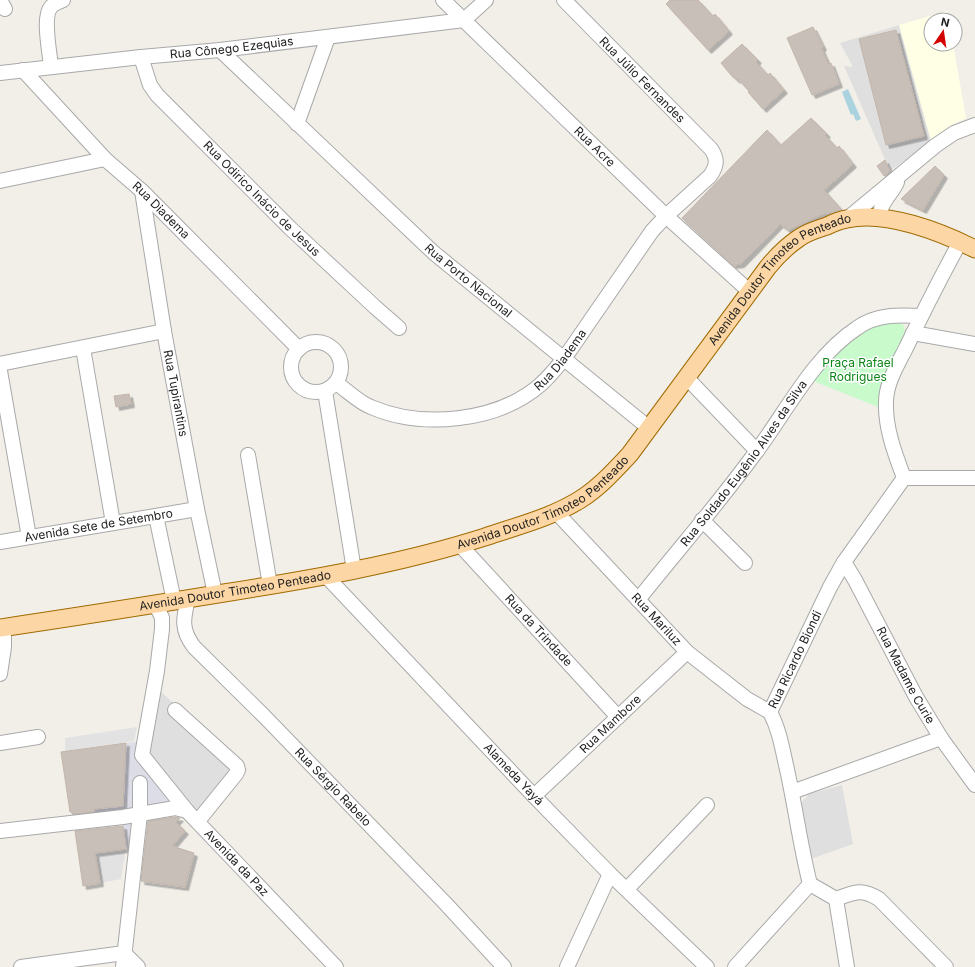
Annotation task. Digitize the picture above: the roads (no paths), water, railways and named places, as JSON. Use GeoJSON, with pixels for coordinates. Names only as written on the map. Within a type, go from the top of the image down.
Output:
{"type":"FeatureCollection","features":[{"type":"Feature","properties":{"kind":"main road","name":"Avenida Doutor Timoteo Penteado"},"geometry":{"type":"LineString","coordinates":[[2,628],[326,576],[460,545],[556,512],[581,499],[606,480],[630,454],[749,291],[782,251],[800,237],[822,227],[847,219],[871,217],[914,225],[975,249]]}},
{"type":"Feature","properties":{"kind":"street"},"geometry":{"type":"LineString","coordinates":[[51,67],[46,20],[51,6],[62,0]]}},
{"type":"Feature","properties":{"kind":"street","name":"Rua Acre"},"geometry":{"type":"LineString","coordinates":[[443,0],[666,216],[749,291]]}},
{"type":"Feature","properties":{"kind":"street"},"geometry":{"type":"LineString","coordinates":[[464,20],[486,0]]}},
{"type":"Feature","properties":{"kind":"street","name":"Rua Júlio Fernandes"},"geometry":{"type":"LineString","coordinates":[[564,0],[711,149],[717,162]]}},
{"type":"Feature","properties":{"kind":"street","name":"Rua Cônego Ezequias"},"geometry":{"type":"LineString","coordinates":[[0,72],[220,50],[464,20]]}},
{"type":"Feature","properties":{"kind":"street"},"geometry":{"type":"LineString","coordinates":[[297,124],[328,37]]}},
{"type":"Feature","properties":{"kind":"street","name":"Rua Porto Nacional"},"geometry":{"type":"LineString","coordinates":[[220,50],[434,253],[649,428]]}},
{"type":"Feature","properties":{"kind":"street","name":"Rua Odirico Inácio de Jesus"},"geometry":{"type":"LineString","coordinates":[[141,57],[150,85],[157,95],[290,228],[399,328]]}},
{"type":"Feature","properties":{"kind":"street","name":"Rua Diadema"},"geometry":{"type":"LineString","coordinates":[[23,70],[105,159],[142,191],[300,349]]}},
{"type":"Feature","properties":{"kind":"street"},"geometry":{"type":"LineString","coordinates":[[847,219],[934,146],[954,133],[975,125]]}},
{"type":"Feature","properties":{"kind":"street"},"geometry":{"type":"LineString","coordinates":[[0,181],[105,159]]}},
{"type":"Feature","properties":{"kind":"street","name":"Rua Diadema"},"geometry":{"type":"LineString","coordinates":[[331,386],[369,406],[389,414],[412,419],[450,419],[471,416],[498,408],[518,399],[539,385],[564,360],[652,231],[666,216],[710,176],[715,169],[717,162]]}},
{"type":"Feature","properties":{"kind":"street"},"geometry":{"type":"LineString","coordinates":[[882,218],[880,213],[881,207],[895,187],[900,176]]}},
{"type":"Feature","properties":{"kind":"street","name":"Rua Tupirantins"},"geometry":{"type":"LineString","coordinates":[[142,191],[164,331],[197,509],[215,594]]}},
{"type":"Feature","properties":{"kind":"street"},"geometry":{"type":"LineString","coordinates":[[960,242],[912,333],[890,380],[886,400],[886,419],[904,478],[975,478]]}},
{"type":"Feature","properties":{"kind":"street","name":"Rua Soldado Eugênio Alves da Silva"},"geometry":{"type":"LineString","coordinates":[[638,600],[733,484],[815,367],[840,340],[858,327],[874,319],[893,315],[921,316]]}},
{"type":"Feature","properties":{"kind":"street"},"geometry":{"type":"LineString","coordinates":[[0,364],[164,331]]}},
{"type":"Feature","properties":{"kind":"street"},"geometry":{"type":"LineString","coordinates":[[912,333],[975,344]]}},
{"type":"Feature","properties":{"kind":"street"},"geometry":{"type":"LineString","coordinates":[[322,343],[336,352],[340,359],[340,371],[331,386],[317,392],[308,391],[301,387],[295,380],[292,372],[292,364],[294,356],[300,349],[306,345],[322,343]]}},
{"type":"Feature","properties":{"kind":"street"},"geometry":{"type":"LineString","coordinates":[[83,348],[113,523]]}},
{"type":"Feature","properties":{"kind":"street"},"geometry":{"type":"LineString","coordinates":[[0,371],[29,537]]}},
{"type":"Feature","properties":{"kind":"street"},"geometry":{"type":"LineString","coordinates":[[686,377],[757,451]]}},
{"type":"Feature","properties":{"kind":"street"},"geometry":{"type":"LineString","coordinates":[[331,386],[354,570]]}},
{"type":"Feature","properties":{"kind":"street"},"geometry":{"type":"LineString","coordinates":[[248,456],[270,585]]}},
{"type":"Feature","properties":{"kind":"street","name":"Rua Ricardo Biondi"},"geometry":{"type":"LineString","coordinates":[[810,884],[779,732],[770,712],[830,587],[844,562],[904,478]]}},
{"type":"Feature","properties":{"kind":"street","name":"Avenida Sete de Setembro"},"geometry":{"type":"LineString","coordinates":[[0,542],[197,509]]}},
{"type":"Feature","properties":{"kind":"street","name":"Rua Mariluz"},"geometry":{"type":"LineString","coordinates":[[556,512],[687,652],[747,699],[770,712]]}},
{"type":"Feature","properties":{"kind":"street"},"geometry":{"type":"LineString","coordinates":[[156,516],[181,600]]}},
{"type":"Feature","properties":{"kind":"street"},"geometry":{"type":"LineString","coordinates":[[702,520],[745,563]]}},
{"type":"Feature","properties":{"kind":"street","name":"Rua da Trindade"},"geometry":{"type":"LineString","coordinates":[[460,545],[618,717]]}},
{"type":"Feature","properties":{"kind":"street","name":"Rua Madame Curie"},"geometry":{"type":"LineString","coordinates":[[844,562],[855,580],[916,697],[941,738],[975,785]]}},
{"type":"Feature","properties":{"kind":"street","name":"Alameda Yayá"},"geometry":{"type":"LineString","coordinates":[[326,576],[534,796],[610,874],[707,967]]}},
{"type":"Feature","properties":{"kind":"street","name":"Rua Sérgio Rabelo"},"geometry":{"type":"LineString","coordinates":[[181,600],[185,633],[194,647],[270,722],[446,904],[504,967]]}},
{"type":"Feature","properties":{"kind":"street"},"geometry":{"type":"LineString","coordinates":[[153,604],[159,611],[162,618],[162,629],[184,626]]}},
{"type":"Feature","properties":{"kind":"street"},"geometry":{"type":"LineString","coordinates":[[0,674],[4,647],[2,628]]}},
{"type":"Feature","properties":{"kind":"street","name":"Avenida da Paz"},"geometry":{"type":"LineString","coordinates":[[162,629],[157,671],[142,755],[188,811],[336,967]]}},
{"type":"Feature","properties":{"kind":"street","name":"Rua Mambore"},"geometry":{"type":"LineString","coordinates":[[534,796],[687,652]]}},
{"type":"Feature","properties":{"kind":"street"},"geometry":{"type":"LineString","coordinates":[[175,710],[237,766],[238,770],[198,821]]}},
{"type":"Feature","properties":{"kind":"street"},"geometry":{"type":"LineString","coordinates":[[0,743],[38,738]]}},
{"type":"Feature","properties":{"kind":"street"},"geometry":{"type":"LineString","coordinates":[[792,792],[941,738]]}},
{"type":"Feature","properties":{"kind":"street"},"geometry":{"type":"LineString","coordinates":[[123,967],[140,814],[140,783]]}},
{"type":"Feature","properties":{"kind":"street"},"geometry":{"type":"LineString","coordinates":[[627,889],[707,805]]}},
{"type":"Feature","properties":{"kind":"street"},"geometry":{"type":"LineString","coordinates":[[0,831],[140,814],[175,808],[188,811]]}},
{"type":"Feature","properties":{"kind":"street"},"geometry":{"type":"LineString","coordinates":[[568,966],[610,874]]}},
{"type":"Feature","properties":{"kind":"street"},"geometry":{"type":"LineString","coordinates":[[735,967],[810,884],[836,899]]}},
{"type":"Feature","properties":{"kind":"street"},"geometry":{"type":"LineString","coordinates":[[836,899],[855,892],[863,891],[871,893],[879,899],[946,967]]}},
{"type":"Feature","properties":{"kind":"street"},"geometry":{"type":"LineString","coordinates":[[836,899],[847,967]]}},
{"type":"Feature","properties":{"kind":"street"},"geometry":{"type":"LineString","coordinates":[[21,967],[124,953]]}},
{"type":"Feature","properties":{"kind":"street"},"geometry":{"type":"LineString","coordinates":[[124,953],[138,967]]}},
{"type":"Feature","properties":{"kind":"water"},"geometry":{"type":"Polygon","coordinates":[[[848,89],[861,119],[856,121],[853,114],[851,115],[842,92],[848,89]]]}},
{"type":"Feature","properties":{"kind":"park label","name":"Praça Rafael Rodrigues"},"geometry":{"type":"Point","coordinates":[858,370]}}]}
